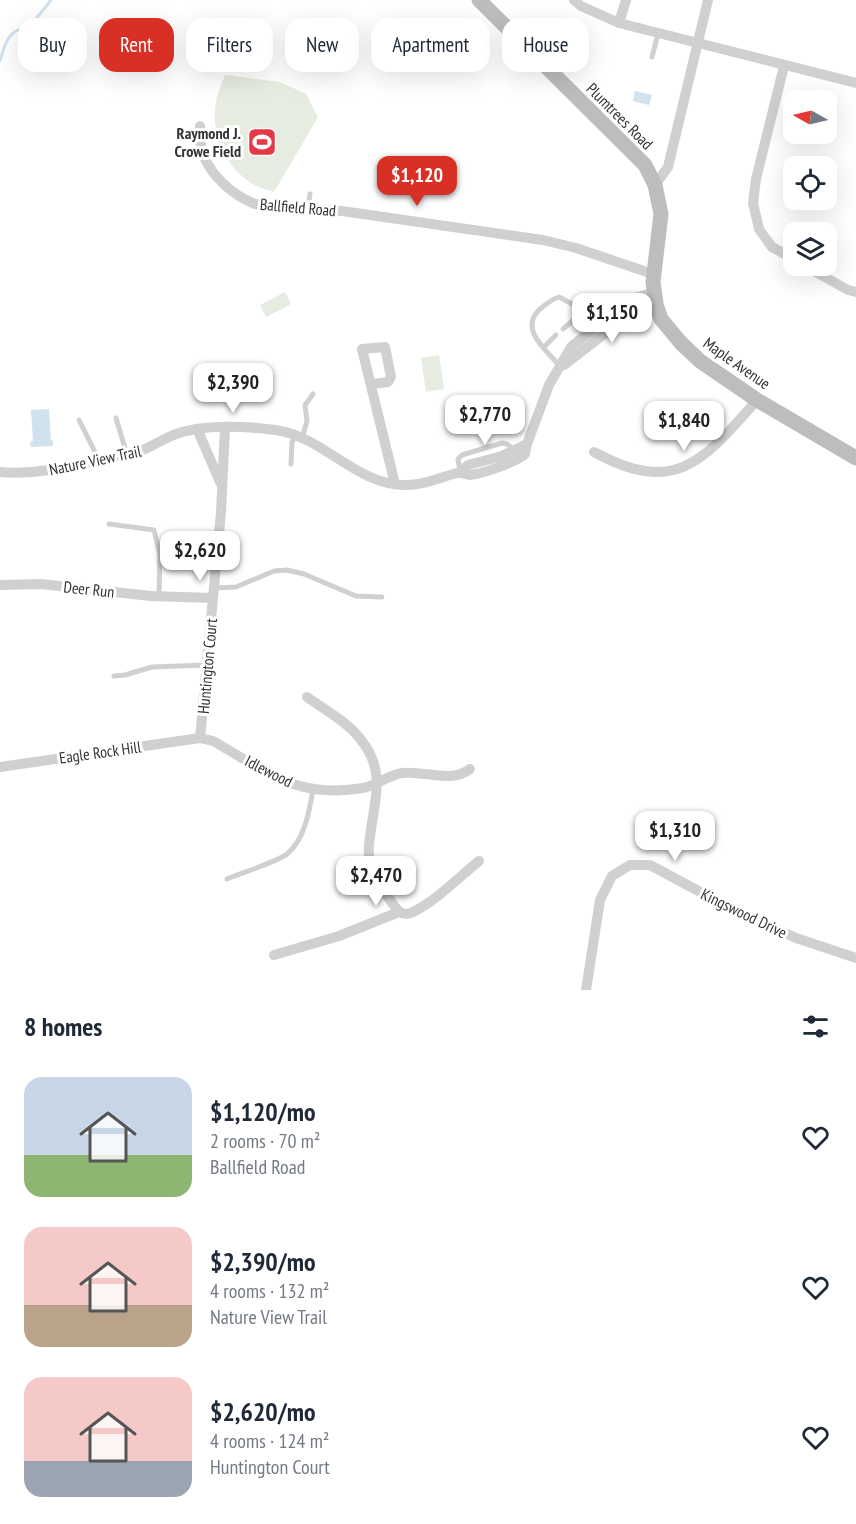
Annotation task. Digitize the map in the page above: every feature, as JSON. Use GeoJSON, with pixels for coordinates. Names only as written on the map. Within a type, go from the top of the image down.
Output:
{"type":"FeatureCollection","features":[{"type":"Feature","properties":{"kind":"main road","name":"Plumtrees Road"},"geometry":{"type":"LineString","coordinates":[[479,0],[645,165],[655,185]]}},
{"type":"Feature","properties":{"kind":"main road","name":"Maple Avenue"},"geometry":{"type":"LineString","coordinates":[[655,185],[661,214],[653,274],[655,298],[661,319],[700,361],[757,400],[856,458]]}},
{"type":"Feature","properties":{"kind":"street"},"geometry":{"type":"LineString","coordinates":[[574,0],[581,6],[619,23],[856,83]]}},
{"type":"Feature","properties":{"kind":"street"},"geometry":{"type":"LineString","coordinates":[[619,23],[626,0]]}},
{"type":"Feature","properties":{"kind":"street"},"geometry":{"type":"LineString","coordinates":[[655,185],[668,167],[708,0]]}},
{"type":"Feature","properties":{"kind":"street"},"geometry":{"type":"LineString","coordinates":[[783,253],[772,247],[759,229],[753,203],[756,179],[784,66]]}},
{"type":"Feature","properties":{"kind":"street","name":"Ballfield Road"},"geometry":{"type":"LineString","coordinates":[[200,126],[201,145],[205,158],[228,188],[243,199],[255,204],[431,223],[543,240],[576,248],[653,274]]}},
{"type":"Feature","properties":{"kind":"street"},"geometry":{"type":"LineString","coordinates":[[823,276],[856,292]]}},
{"type":"Feature","properties":{"kind":"street","name":"Nature View Trail"},"geometry":{"type":"LineString","coordinates":[[460,472],[471,475],[519,460],[525,454],[549,385],[571,347],[601,328],[629,300],[655,298]]}},
{"type":"Feature","properties":{"kind":"street"},"geometry":{"type":"LineString","coordinates":[[372,384],[373,399],[395,484]]}},
{"type":"Feature","properties":{"kind":"street"},"geometry":{"type":"LineString","coordinates":[[594,452],[618,465],[644,471],[672,472],[692,464],[713,448],[757,400]]}},
{"type":"Feature","properties":{"kind":"street","name":"Huntington Court"},"geometry":{"type":"LineString","coordinates":[[200,738],[223,487],[225,428]]}},
{"type":"Feature","properties":{"kind":"street","name":"Nature View Trail"},"geometry":{"type":"LineString","coordinates":[[0,472],[21,474],[57,470],[127,455],[151,447],[176,434],[197,429],[256,428],[279,430],[299,437],[367,476],[406,485],[418,484],[460,472],[468,465],[502,456],[527,444]]}},
{"type":"Feature","properties":{"kind":"street","name":"Huntington Court"},"geometry":{"type":"LineString","coordinates":[[197,429],[223,487]]}},
{"type":"Feature","properties":{"kind":"street","name":"Deer Run"},"geometry":{"type":"LineString","coordinates":[[0,585],[40,584],[159,595],[214,593]]}},
{"type":"Feature","properties":{"kind":"street"},"geometry":{"type":"LineString","coordinates":[[307,697],[349,728],[361,740],[376,769],[378,784],[368,855],[375,876],[399,912],[412,913],[479,861]]}},
{"type":"Feature","properties":{"kind":"street","name":"Eagle Rock Hill"},"geometry":{"type":"LineString","coordinates":[[0,767],[200,738]]}},
{"type":"Feature","properties":{"kind":"street","name":"Idlewood"},"geometry":{"type":"LineString","coordinates":[[200,738],[213,741],[286,783],[313,790],[347,789],[378,784],[391,776],[403,773],[449,775],[463,774],[470,769]]}},
{"type":"Feature","properties":{"kind":"street","name":"Kingswood Drive"},"geometry":{"type":"LineString","coordinates":[[586,990],[600,900],[612,876],[630,865],[651,865],[734,910],[796,938],[856,958]]}},
{"type":"Feature","properties":{"kind":"street"},"geometry":{"type":"LineString","coordinates":[[274,955],[339,936],[399,912]]}},
{"type":"Feature","properties":{"kind":"lane"},"geometry":{"type":"LineString","coordinates":[[652,57],[658,34]]}},
{"type":"Feature","properties":{"kind":"lane"},"geometry":{"type":"LineString","coordinates":[[308,208],[310,194]]}},
{"type":"Feature","properties":{"kind":"lane"},"geometry":{"type":"LineString","coordinates":[[561,367],[532,331],[531,323],[536,313],[550,300],[559,297],[568,300],[601,328]]}},
{"type":"Feature","properties":{"kind":"lane"},"geometry":{"type":"LineString","coordinates":[[563,329],[583,312]]}},
{"type":"Feature","properties":{"kind":"lane"},"geometry":{"type":"LineString","coordinates":[[544,347],[556,335]]}},
{"type":"Feature","properties":{"kind":"lane"},"geometry":{"type":"LineString","coordinates":[[291,464],[292,442],[299,437],[307,422],[305,405],[313,394]]}},
{"type":"Feature","properties":{"kind":"lane"},"geometry":{"type":"LineString","coordinates":[[116,418],[127,455]]}},
{"type":"Feature","properties":{"kind":"lane"},"geometry":{"type":"LineString","coordinates":[[79,420],[99,460]]}},
{"type":"Feature","properties":{"kind":"lane"},"geometry":{"type":"LineString","coordinates":[[110,524],[154,530],[160,555],[159,595]]}},
{"type":"Feature","properties":{"kind":"lane"},"geometry":{"type":"LineString","coordinates":[[214,593],[274,571],[287,570],[304,574],[356,596],[382,597]]}},
{"type":"Feature","properties":{"kind":"lane"},"geometry":{"type":"LineString","coordinates":[[114,676],[152,667],[207,664]]}},
{"type":"Feature","properties":{"kind":"lane"},"geometry":{"type":"LineString","coordinates":[[227,879],[287,855],[308,820],[313,790]]}},
{"type":"Feature","properties":{"kind":"shaded area","name":"Raymond J. Crowe Field"},"geometry":{"type":"Polygon","coordinates":[[[225,75],[280,82],[306,94],[318,117],[274,192],[247,180],[236,171],[221,146],[216,132],[215,117],[217,99],[225,75]]]}},
{"type":"Feature","properties":{"kind":"shaded area"},"geometry":{"type":"Polygon","coordinates":[[[285,292],[291,304],[266,317],[260,305],[285,292]]]}},
{"type":"Feature","properties":{"kind":"shaded area"},"geometry":{"type":"Polygon","coordinates":[[[439,355],[444,389],[426,392],[421,358],[439,355]]]}},
{"type":"Feature","properties":{"kind":"water"},"geometry":{"type":"Polygon","coordinates":[[[635,91],[652,95],[649,105],[633,101],[635,91]]]}},
{"type":"Feature","properties":{"kind":"water"},"geometry":{"type":"Polygon","coordinates":[[[49,409],[53,446],[31,447],[30,442],[33,441],[31,410],[49,409]]]}},
{"type":"Feature","properties":{"kind":"waterway"},"geometry":{"type":"LineString","coordinates":[[0,61],[5,44],[10,37],[16,31],[29,26],[51,0]]}},
{"type":"Feature","properties":{"kind":"place","name":"Raymond J. Crowe Field"},"geometry":{"type":"Point","coordinates":[262,142]}}]}
